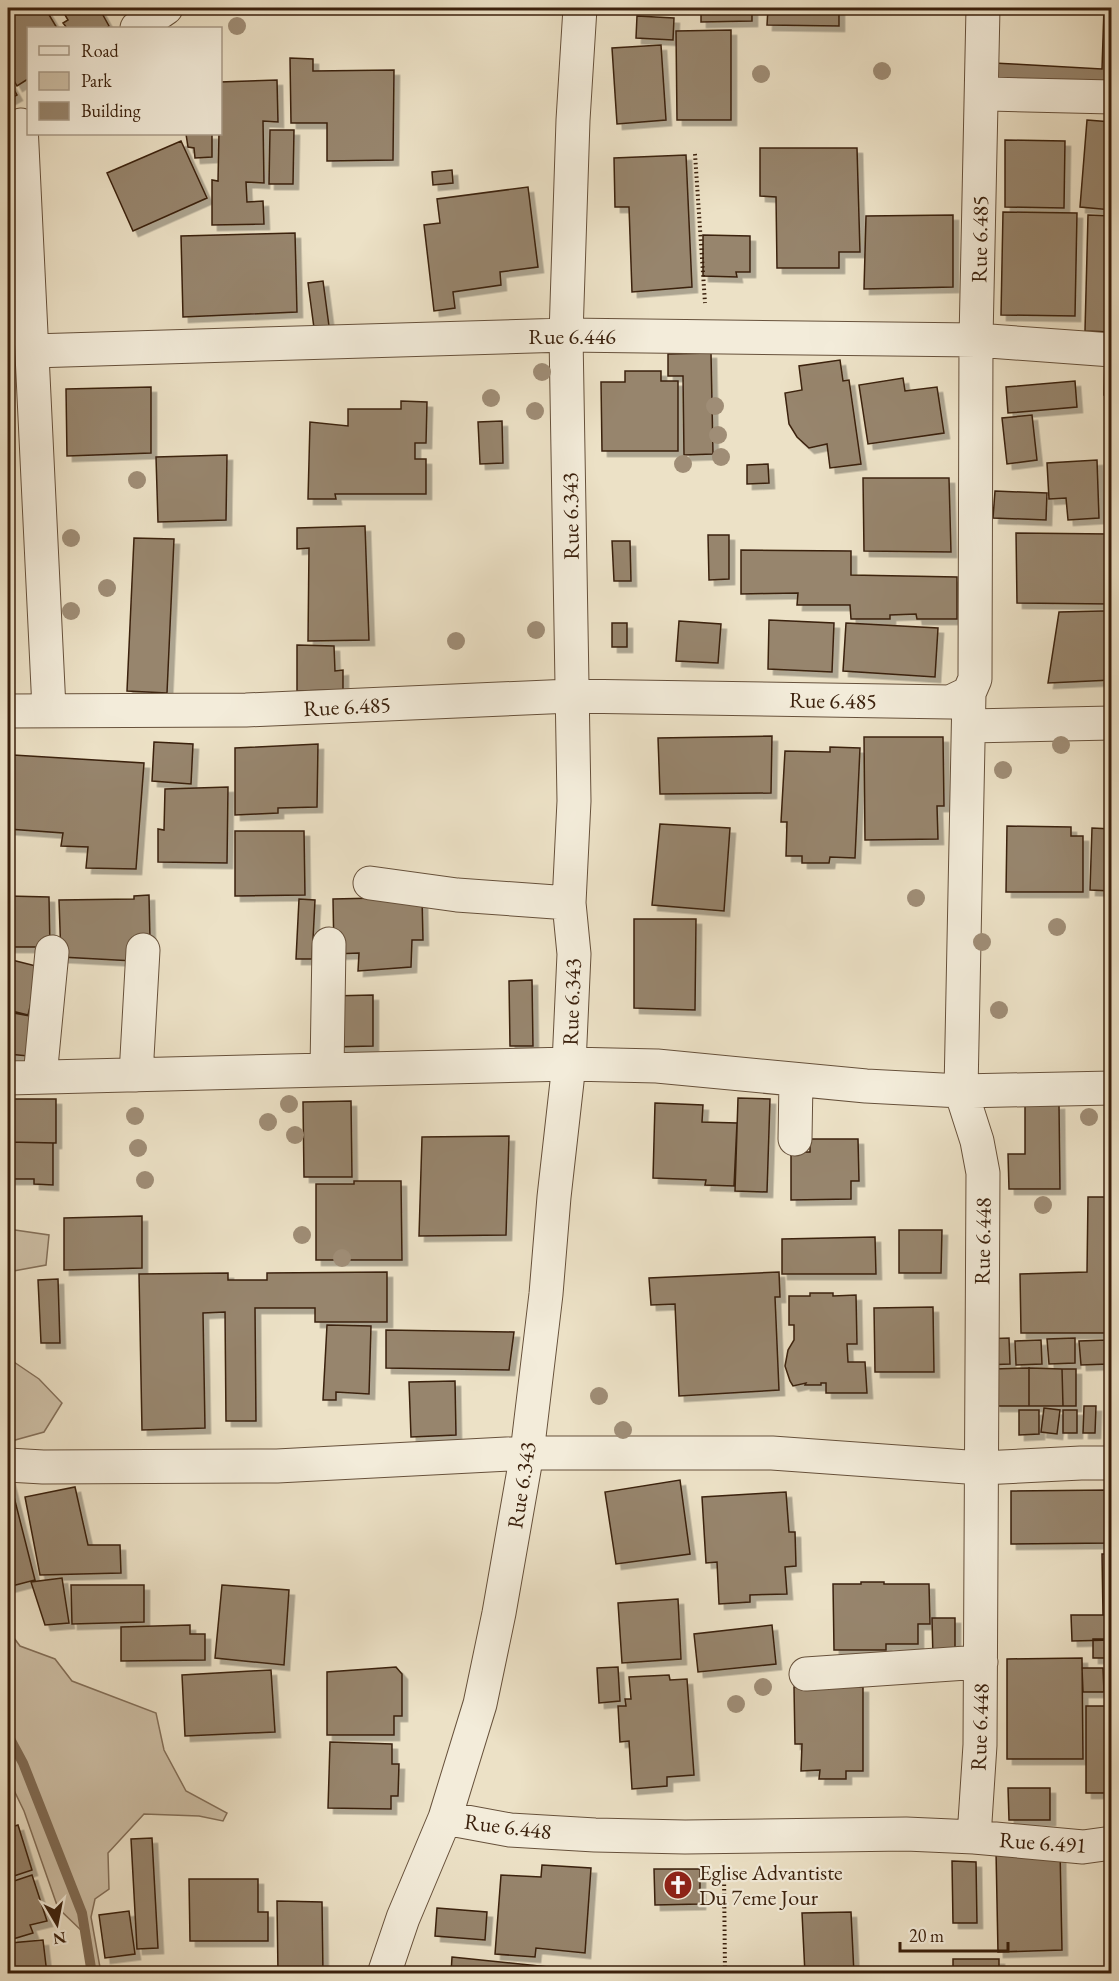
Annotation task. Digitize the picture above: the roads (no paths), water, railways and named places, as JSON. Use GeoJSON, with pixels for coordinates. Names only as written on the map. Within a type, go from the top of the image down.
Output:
{"type":"FeatureCollection","features":[{"type":"Feature","properties":{"kind":"street"},"geometry":{"type":"LineString","coordinates":[[138,27],[166,8]]}},
{"type":"Feature","properties":{"kind":"street","name":"Rue 6.343"},"geometry":{"type":"LineString","coordinates":[[384,1974],[403,1918],[445,1818],[480,1704],[499,1613],[527,1453],[546,1294],[568,1064],[574,954],[569,903],[574,801],[566,335],[573,120],[580,8]]}},
{"type":"Feature","properties":{"kind":"street","name":"Rue 6.485"},"geometry":{"type":"LineString","coordinates":[[8,711],[49,709],[246,710],[571,696],[950,702],[969,693],[975,679],[976,340],[983,8]]}},
{"type":"Feature","properties":{"kind":"street"},"geometry":{"type":"LineString","coordinates":[[982,92],[1112,97]]}},
{"type":"Feature","properties":{"kind":"street"},"geometry":{"type":"LineString","coordinates":[[19,126],[49,709]]}},
{"type":"Feature","properties":{"kind":"street","name":"Rue 6.446"},"geometry":{"type":"LineString","coordinates":[[32,351],[566,335],[976,340],[1112,350]]}},
{"type":"Feature","properties":{"kind":"street","name":"Rue 6.448"},"geometry":{"type":"LineString","coordinates":[[445,1818],[510,1830],[595,1835],[724,1837],[906,1834],[974,1837],[980,1745],[983,1173],[977,1141],[961,1091],[969,693]]}},
{"type":"Feature","properties":{"kind":"street"},"geometry":{"type":"LineString","coordinates":[[969,726],[1112,723]]}},
{"type":"Feature","properties":{"kind":"street"},"geometry":{"type":"LineString","coordinates":[[370,883],[457,895],[569,903]]}},
{"type":"Feature","properties":{"kind":"street"},"geometry":{"type":"LineString","coordinates":[[327,1070],[329,944]]}},
{"type":"Feature","properties":{"kind":"street"},"geometry":{"type":"LineString","coordinates":[[136,1075],[143,950]]}},
{"type":"Feature","properties":{"kind":"street"},"geometry":{"type":"LineString","coordinates":[[40,1077],[52,952]]}},
{"type":"Feature","properties":{"kind":"street"},"geometry":{"type":"LineString","coordinates":[[8,1078],[568,1064],[657,1066],[796,1080],[961,1091],[1112,1088]]}},
{"type":"Feature","properties":{"kind":"street"},"geometry":{"type":"LineString","coordinates":[[795,1139],[796,1080]]}},
{"type":"Feature","properties":{"kind":"street"},"geometry":{"type":"LineString","coordinates":[[8,1465],[42,1467],[278,1466],[527,1453],[772,1453],[981,1468],[1112,1463]]}},
{"type":"Feature","properties":{"kind":"street"},"geometry":{"type":"LineString","coordinates":[[806,1674],[981,1662]]}},
{"type":"Feature","properties":{"kind":"street","name":"Rue 6.491"},"geometry":{"type":"LineString","coordinates":[[974,1837],[1083,1847],[1112,1844]]}},
{"type":"Feature","properties":{"kind":"waterway"},"geometry":{"type":"LineString","coordinates":[[8,1735],[23,1763],[82,1913],[92,1974]]}},
{"type":"Feature","properties":{"kind":"place","name":"Eglise Advantiste Du 7eme Jour"},"geometry":{"type":"Point","coordinates":[678,1885]}}]}
